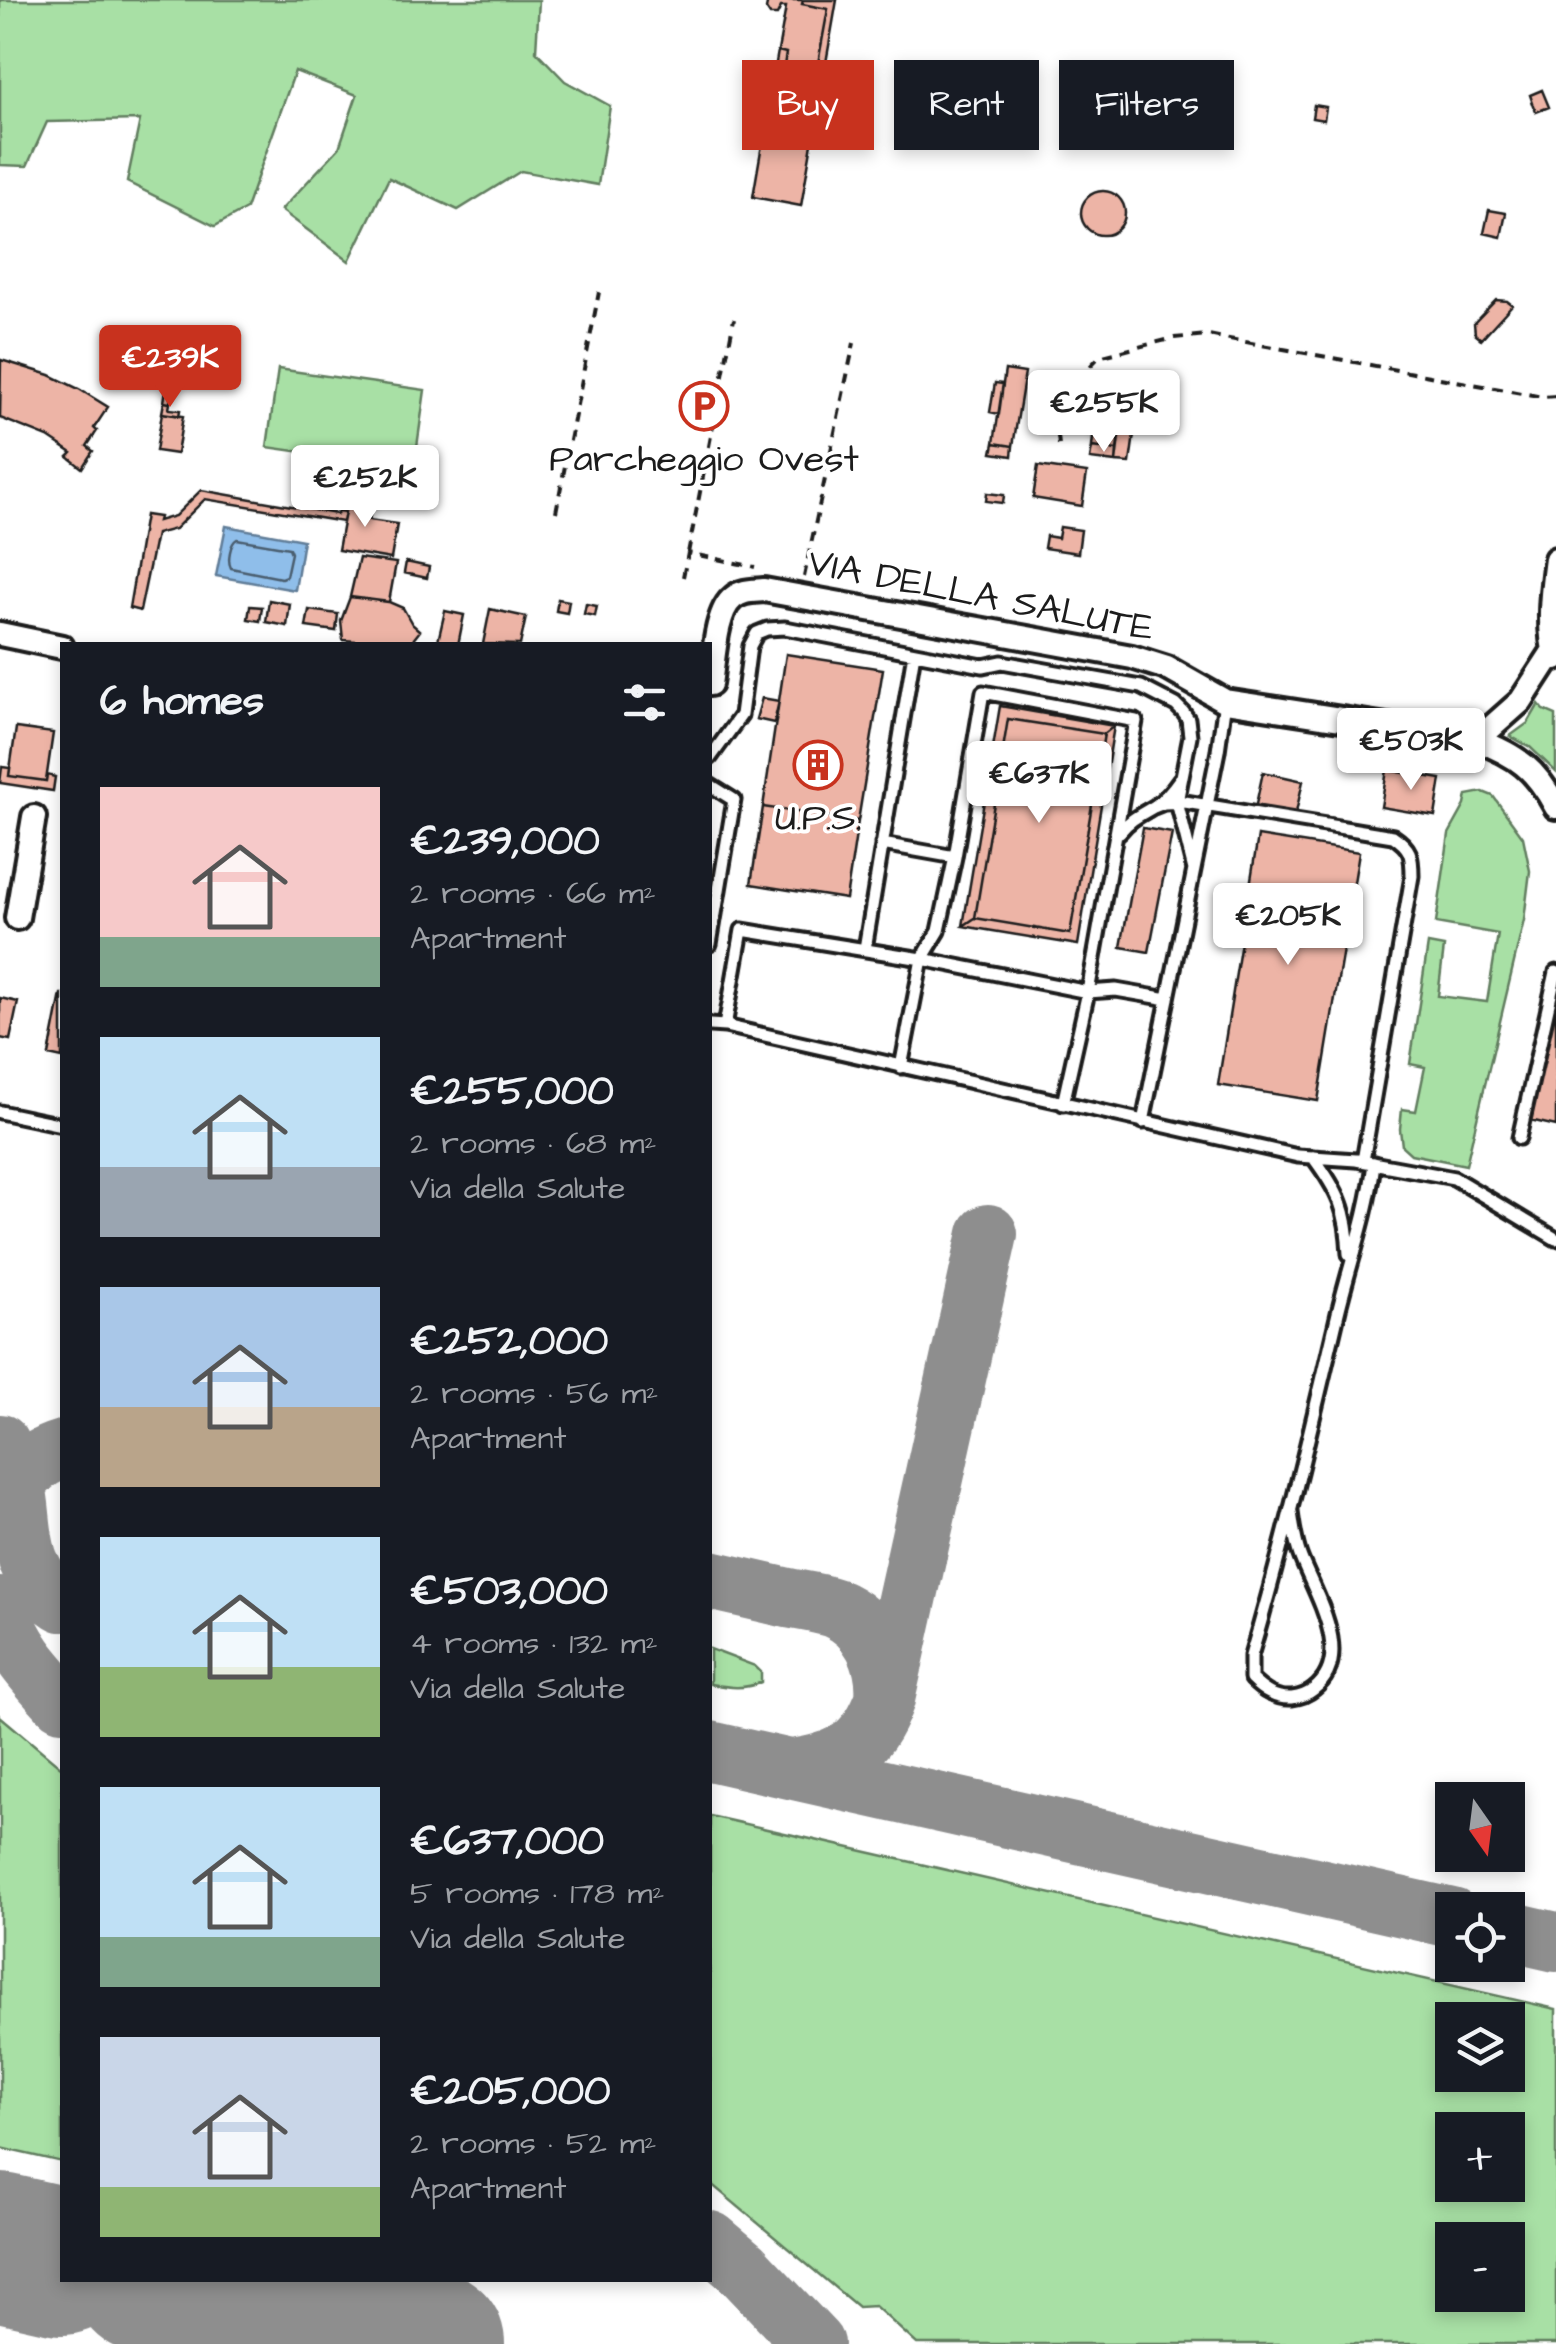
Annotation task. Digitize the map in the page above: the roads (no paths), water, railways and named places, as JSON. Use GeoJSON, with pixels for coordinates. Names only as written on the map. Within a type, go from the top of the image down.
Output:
{"type":"FeatureCollection","features":[{"type":"Feature","properties":{"kind":"street"},"geometry":{"type":"LineString","coordinates":[[1477,740],[1522,701],[1555,654],[1552,610],[1556,559]]}},
{"type":"Feature","properties":{"kind":"street","name":"VIA DELLA SALUTE"},"geometry":{"type":"LineString","coordinates":[[712,671],[725,606],[743,592],[764,590],[1132,657],[1167,668],[1226,701],[1477,740],[1507,752],[1535,774],[1556,807]]}},
{"type":"Feature","properties":{"kind":"street"},"geometry":{"type":"LineString","coordinates":[[0,634],[60,647]]}},
{"type":"Feature","properties":{"kind":"street"},"geometry":{"type":"LineString","coordinates":[[16,918],[34,816]]}},
{"type":"Feature","properties":{"kind":"lane"},"geometry":{"type":"LineString","coordinates":[[712,755],[742,715],[750,646],[757,633],[767,628],[786,628],[983,666],[1002,662],[1140,687],[1176,706],[1188,719],[1190,736],[1176,802],[1194,870]]}},
{"type":"Feature","properties":{"kind":"lane"},"geometry":{"type":"LineString","coordinates":[[864,949],[914,653]]}},
{"type":"Feature","properties":{"kind":"lane"},"geometry":{"type":"LineString","coordinates":[[901,1066],[922,960],[939,931],[983,692],[1136,722],[1088,992],[1063,1104]]}},
{"type":"Feature","properties":{"kind":"lane"},"geometry":{"type":"LineString","coordinates":[[1143,1122],[1226,701]]}},
{"type":"Feature","properties":{"kind":"lane"},"geometry":{"type":"LineString","coordinates":[[1117,836],[1128,822],[1170,792],[1182,777]]}},
{"type":"Feature","properties":{"kind":"lane"},"geometry":{"type":"LineString","coordinates":[[712,786],[734,800],[712,932]]}},
{"type":"Feature","properties":{"kind":"lane"},"geometry":{"type":"LineString","coordinates":[[1154,806],[1176,802],[1393,836],[1406,845],[1412,858],[1369,1162],[1370,1196],[1346,1278],[1291,1512],[1250,1656],[1251,1679],[1262,1690],[1293,1698],[1319,1685],[1328,1672],[1331,1653],[1330,1632],[1300,1556],[1291,1512]]}},
{"type":"Feature","properties":{"kind":"lane"},"geometry":{"type":"LineString","coordinates":[[882,844],[955,857]]}},
{"type":"Feature","properties":{"kind":"lane"},"geometry":{"type":"LineString","coordinates":[[724,1026],[742,930],[1088,992],[1116,990],[1168,998]]}},
{"type":"Feature","properties":{"kind":"lane"},"geometry":{"type":"LineString","coordinates":[[1519,1138],[1556,972]]}},
{"type":"Feature","properties":{"kind":"lane"},"geometry":{"type":"LineString","coordinates":[[712,1026],[1298,1156],[1369,1162],[1454,1178],[1556,1239]]}},
{"type":"Feature","properties":{"kind":"lane"},"geometry":{"type":"LineString","coordinates":[[0,1112],[60,1126]]}},
{"type":"Feature","properties":{"kind":"lane"},"geometry":{"type":"LineString","coordinates":[[1313,1157],[1340,1198],[1348,1227],[1346,1278]]}},
{"type":"Feature","properties":{"kind":"water"},"geometry":{"type":"Polygon","coordinates":[[[226,526],[303,540],[295,590],[216,576],[226,526]]]}},
{"type":"Feature","properties":{"kind":"place","name":"Parcheggio Ovest"},"geometry":{"type":"Point","coordinates":[704,406]}},
{"type":"Feature","properties":{"kind":"place","name":"U.P.S."},"geometry":{"type":"Point","coordinates":[818,765]}}]}
